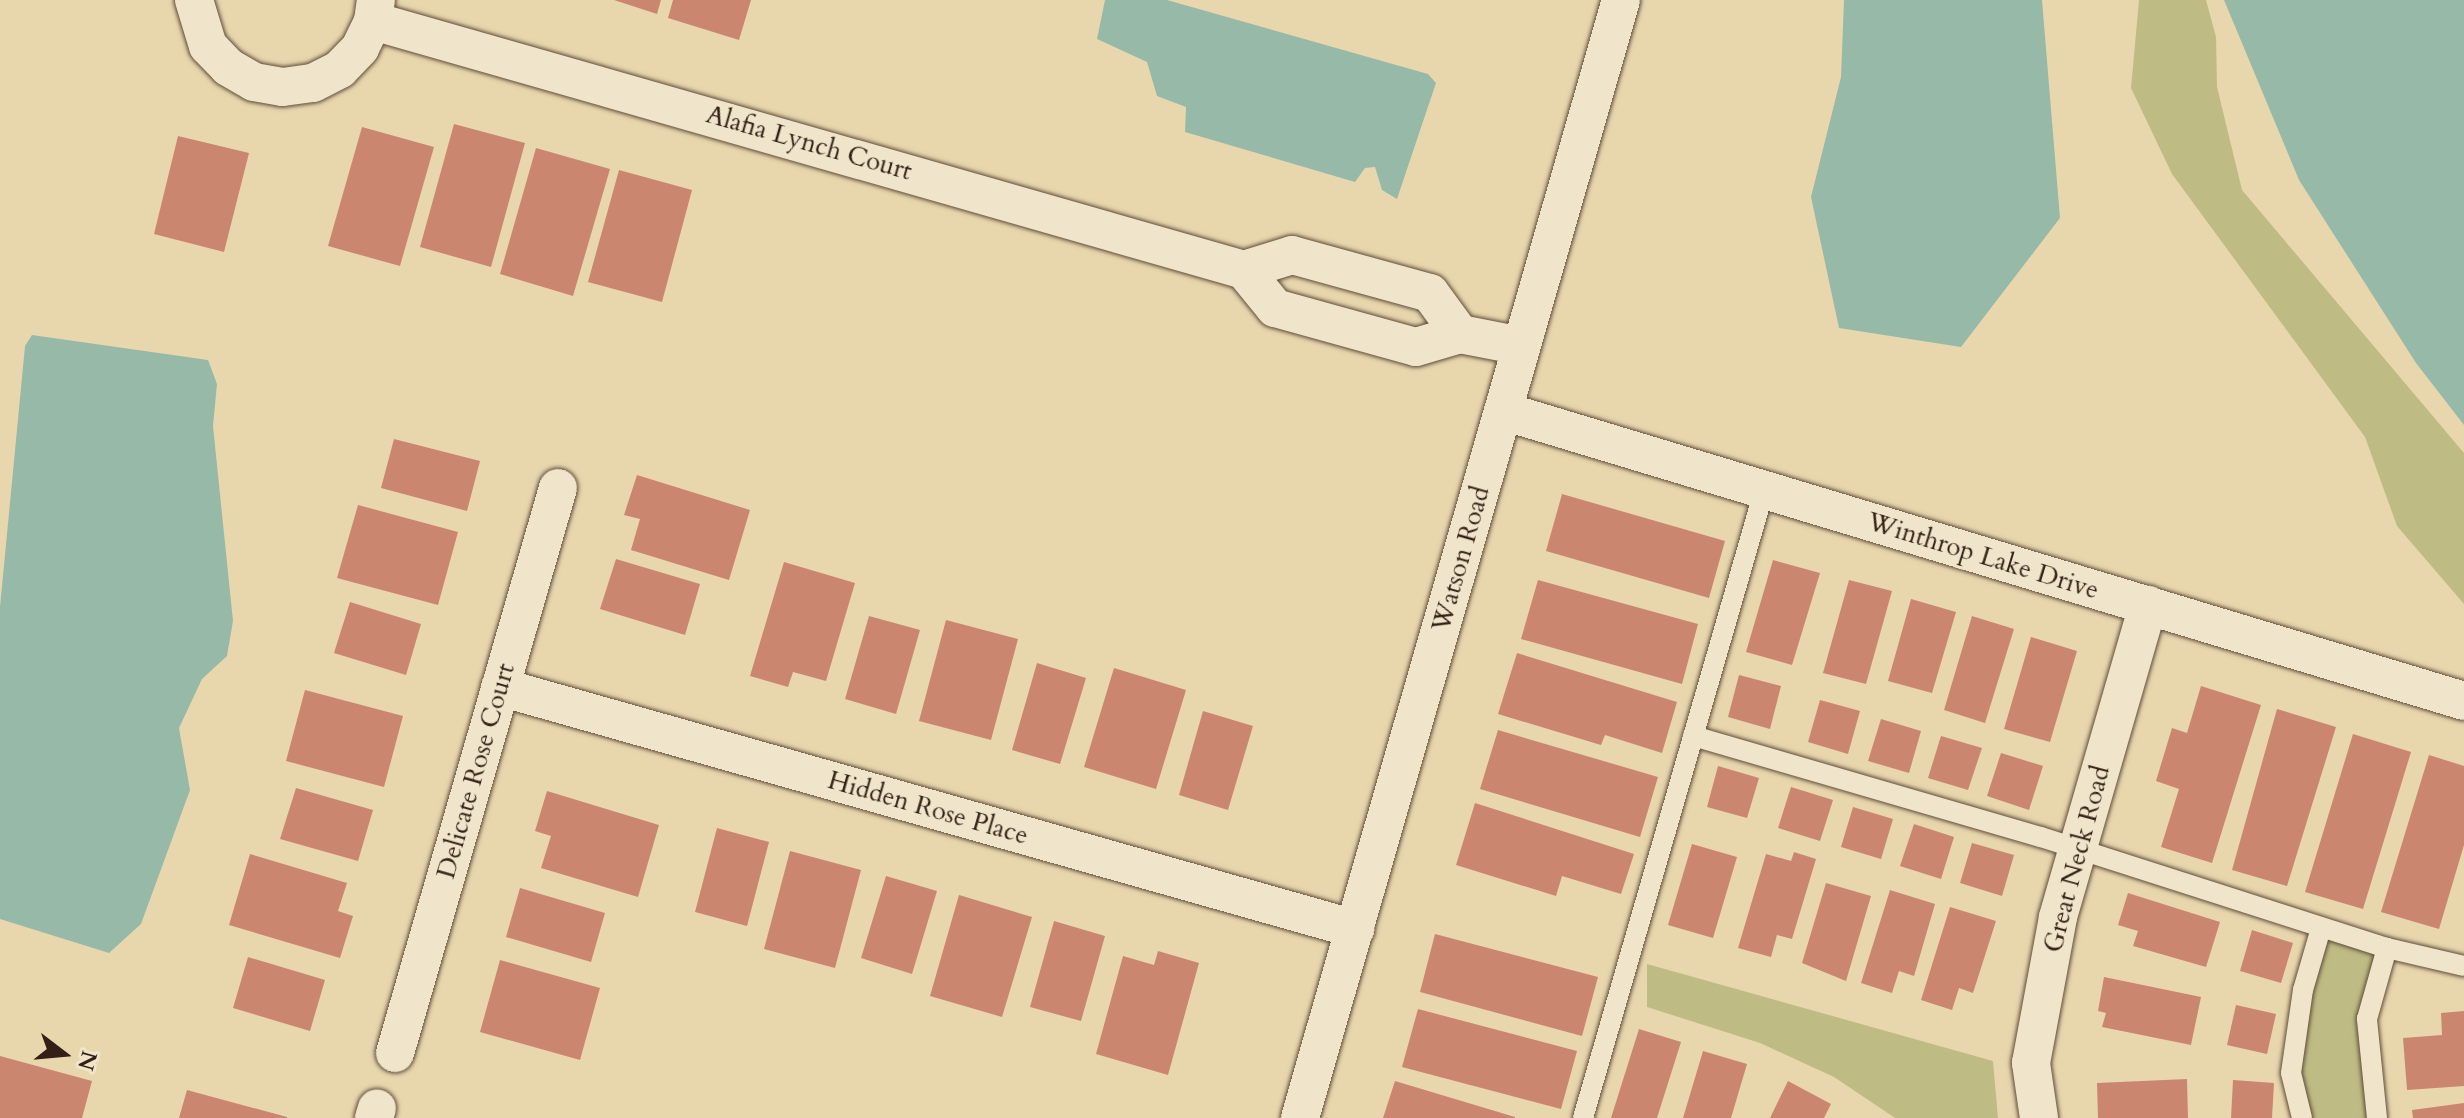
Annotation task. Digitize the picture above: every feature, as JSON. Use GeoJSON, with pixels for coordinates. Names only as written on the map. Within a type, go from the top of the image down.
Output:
{"type":"FeatureCollection","features":[{"type":"Feature","properties":{"kind":"street","name":"Alafia Lynch Court"},"geometry":{"type":"LineString","coordinates":[[194,0],[208,46],[228,67],[254,82],[283,87],[313,83],[340,69],[360,48],[375,10],[1244,270]]}},
{"type":"Feature","properties":{"kind":"street","name":"Watson Road"},"geometry":{"type":"LineString","coordinates":[[1300,1118],[1621,0]]}},
{"type":"Feature","properties":{"kind":"street"},"geometry":{"type":"LineString","coordinates":[[1460,334],[1430,293],[1292,255],[1244,270],[1275,308],[1416,347],[1460,334],[1516,345]]}},
{"type":"Feature","properties":{"kind":"street","name":"Winthrop Lake Drive"},"geometry":{"type":"LineString","coordinates":[[1503,411],[2464,701]]}},
{"type":"Feature","properties":{"kind":"street","name":"Delicate Rose Court"},"geometry":{"type":"LineString","coordinates":[[395,1053],[558,488]]}},
{"type":"Feature","properties":{"kind":"street","name":"Great Neck Road"},"geometry":{"type":"LineString","coordinates":[[2039,1118],[2031,1063],[2058,917],[2148,605]]}},
{"type":"Feature","properties":{"kind":"street","name":"Hidden Rose Place"},"geometry":{"type":"LineString","coordinates":[[500,687],[1355,929]]}},
{"type":"Feature","properties":{"kind":"lane"},"geometry":{"type":"LineString","coordinates":[[1583,1118],[1764,491]]}},
{"type":"Feature","properties":{"kind":"lane"},"geometry":{"type":"LineString","coordinates":[[1693,736],[2077,850],[2387,948],[2464,966]]}},
{"type":"Feature","properties":{"kind":"lane"},"geometry":{"type":"LineString","coordinates":[[2302,1118],[2291,1073],[2303,990],[2321,928]]}},
{"type":"Feature","properties":{"kind":"lane"},"geometry":{"type":"LineString","coordinates":[[2377,1118],[2367,1019],[2387,948]]}},
{"type":"Feature","properties":{"kind":"shaded area"},"geometry":{"type":"Polygon","coordinates":[[[1105,0],[1167,0],[1428,74],[1436,83],[1397,199],[1382,190],[1375,167],[1365,168],[1355,182],[1185,132],[1186,107],[1157,96],[1147,62],[1097,39],[1105,0]]]}},
{"type":"Feature","properties":{"kind":"shaded area"},"geometry":{"type":"Polygon","coordinates":[[[1844,0],[2042,0],[2060,218],[1961,347],[1839,328],[1811,197],[1841,77],[1844,0]]]}},
{"type":"Feature","properties":{"kind":"shaded area"},"geometry":{"type":"Polygon","coordinates":[[[2139,0],[2206,0],[2216,37],[2217,87],[2242,190],[2464,453],[2464,604],[2397,526],[2365,437],[2172,174],[2131,88],[2139,0]]]}},
{"type":"Feature","properties":{"kind":"shaded area"},"geometry":{"type":"Polygon","coordinates":[[[2224,0],[2464,0],[2464,425],[2416,363],[2299,180],[2224,0]]]}},
{"type":"Feature","properties":{"kind":"shaded area"},"geometry":{"type":"Polygon","coordinates":[[[32,335],[208,360],[217,384],[213,426],[233,621],[227,656],[202,679],[179,728],[190,790],[141,924],[109,953],[0,919],[0,607],[25,346],[32,335]]]}},
{"type":"Feature","properties":{"kind":"shaded area"},"geometry":{"type":"Polygon","coordinates":[[[2321,928],[2387,948],[2367,1019],[2377,1118],[2302,1118],[2291,1073],[2321,928]]]}},
{"type":"Feature","properties":{"kind":"shaded area"},"geometry":{"type":"Polygon","coordinates":[[[1647,964],[1993,1061],[1998,1118],[1895,1118],[1834,1077],[1760,1043],[1647,1007],[1647,964]]]}},
{"type":"Feature","properties":{"kind":"building"},"geometry":{"type":"Polygon","coordinates":[[[614,0],[661,0],[657,14],[614,0]]]}},
{"type":"Feature","properties":{"kind":"building"},"geometry":{"type":"Polygon","coordinates":[[[673,0],[751,0],[739,40],[668,18],[673,0]]]}},
{"type":"Feature","properties":{"kind":"building"},"geometry":{"type":"Polygon","coordinates":[[[454,124],[525,143],[491,267],[420,247],[454,124]]]}},
{"type":"Feature","properties":{"kind":"building"},"geometry":{"type":"Polygon","coordinates":[[[362,127],[434,147],[400,266],[328,246],[362,127]]]}},
{"type":"Feature","properties":{"kind":"building"},"geometry":{"type":"Polygon","coordinates":[[[178,136],[249,153],[224,252],[154,234],[178,136]]]}},
{"type":"Feature","properties":{"kind":"building"},"geometry":{"type":"Polygon","coordinates":[[[536,148],[610,169],[573,296],[500,274],[536,148]]]}},
{"type":"Feature","properties":{"kind":"building"},"geometry":{"type":"Polygon","coordinates":[[[619,170],[692,190],[662,302],[588,282],[619,170]]]}},
{"type":"Feature","properties":{"kind":"building"},"geometry":{"type":"Polygon","coordinates":[[[394,439],[480,461],[467,511],[381,488],[394,439]]]}},
{"type":"Feature","properties":{"kind":"building"},"geometry":{"type":"Polygon","coordinates":[[[637,475],[750,510],[729,580],[631,550],[640,519],[624,515],[637,475]]]}},
{"type":"Feature","properties":{"kind":"building"},"geometry":{"type":"Polygon","coordinates":[[[1562,494],[1725,541],[1709,598],[1546,551],[1562,494]]]}},
{"type":"Feature","properties":{"kind":"building"},"geometry":{"type":"Polygon","coordinates":[[[358,505],[458,532],[438,605],[337,578],[358,505]]]}},
{"type":"Feature","properties":{"kind":"building"},"geometry":{"type":"Polygon","coordinates":[[[616,559],[700,584],[685,635],[600,609],[616,559]]]}},
{"type":"Feature","properties":{"kind":"building"},"geometry":{"type":"Polygon","coordinates":[[[1773,560],[1820,573],[1792,665],[1746,652],[1773,560]]]}},
{"type":"Feature","properties":{"kind":"building"},"geometry":{"type":"Polygon","coordinates":[[[784,562],[855,583],[826,681],[793,672],[788,687],[750,676],[784,562]]]}},
{"type":"Feature","properties":{"kind":"building"},"geometry":{"type":"Polygon","coordinates":[[[1538,580],[1698,624],[1682,684],[1521,639],[1538,580]]]}},
{"type":"Feature","properties":{"kind":"building"},"geometry":{"type":"Polygon","coordinates":[[[1849,580],[1892,591],[1866,684],[1823,673],[1849,580]]]}},
{"type":"Feature","properties":{"kind":"building"},"geometry":{"type":"Polygon","coordinates":[[[1911,599],[1956,612],[1932,693],[1888,681],[1911,599]]]}},
{"type":"Feature","properties":{"kind":"building"},"geometry":{"type":"Polygon","coordinates":[[[350,602],[421,624],[406,675],[334,653],[350,602]]]}},
{"type":"Feature","properties":{"kind":"building"},"geometry":{"type":"Polygon","coordinates":[[[869,616],[920,630],[896,714],[845,699],[869,616]]]}},
{"type":"Feature","properties":{"kind":"building"},"geometry":{"type":"Polygon","coordinates":[[[1972,616],[2014,629],[1985,723],[1944,710],[1972,616]]]}},
{"type":"Feature","properties":{"kind":"building"},"geometry":{"type":"Polygon","coordinates":[[[946,620],[1018,639],[991,740],[919,721],[946,620]]]}},
{"type":"Feature","properties":{"kind":"building"},"geometry":{"type":"Polygon","coordinates":[[[2031,637],[2077,651],[2050,742],[2004,729],[2031,637]]]}},
{"type":"Feature","properties":{"kind":"building"},"geometry":{"type":"Polygon","coordinates":[[[1517,653],[1677,702],[1662,753],[1605,735],[1601,745],[1498,714],[1517,653]]]}},
{"type":"Feature","properties":{"kind":"building"},"geometry":{"type":"Polygon","coordinates":[[[1037,663],[1086,678],[1060,764],[1012,750],[1037,663]]]}},
{"type":"Feature","properties":{"kind":"building"},"geometry":{"type":"Polygon","coordinates":[[[1114,668],[1186,690],[1156,789],[1084,767],[1114,668]]]}},
{"type":"Feature","properties":{"kind":"building"},"geometry":{"type":"Polygon","coordinates":[[[1739,675],[1781,686],[1770,729],[1728,717],[1739,675]]]}},
{"type":"Feature","properties":{"kind":"building"},"geometry":{"type":"Polygon","coordinates":[[[2201,686],[2261,705],[2212,863],[2161,847],[2179,789],[2156,781],[2172,728],[2187,733],[2201,686]]]}},
{"type":"Feature","properties":{"kind":"building"},"geometry":{"type":"Polygon","coordinates":[[[305,690],[403,716],[384,787],[286,761],[305,690]]]}},
{"type":"Feature","properties":{"kind":"building"},"geometry":{"type":"Polygon","coordinates":[[[1820,700],[1860,711],[1848,754],[1808,742],[1820,700]]]}},
{"type":"Feature","properties":{"kind":"building"},"geometry":{"type":"Polygon","coordinates":[[[2277,709],[2336,727],[2287,886],[2232,870],[2277,709]]]}},
{"type":"Feature","properties":{"kind":"building"},"geometry":{"type":"Polygon","coordinates":[[[1203,711],[1253,726],[1228,810],[1179,795],[1203,711]]]}},
{"type":"Feature","properties":{"kind":"building"},"geometry":{"type":"Polygon","coordinates":[[[1881,719],[1921,731],[1909,773],[1868,761],[1881,719]]]}},
{"type":"Feature","properties":{"kind":"building"},"geometry":{"type":"Polygon","coordinates":[[[1498,730],[1658,777],[1640,837],[1480,789],[1498,730]]]}},
{"type":"Feature","properties":{"kind":"building"},"geometry":{"type":"Polygon","coordinates":[[[2353,734],[2411,752],[2363,909],[2305,892],[2353,734]]]}},
{"type":"Feature","properties":{"kind":"building"},"geometry":{"type":"Polygon","coordinates":[[[1941,736],[1982,748],[1968,790],[1928,778],[1941,736]]]}},
{"type":"Feature","properties":{"kind":"building"},"geometry":{"type":"Polygon","coordinates":[[[2001,753],[2043,766],[2029,810],[1987,796],[2001,753]]]}},
{"type":"Feature","properties":{"kind":"building"},"geometry":{"type":"Polygon","coordinates":[[[2429,755],[2464,766],[2464,845],[2439,929],[2381,912],[2429,755]]]}},
{"type":"Feature","properties":{"kind":"building"},"geometry":{"type":"Polygon","coordinates":[[[1718,766],[1759,778],[1747,818],[1707,807],[1718,766]]]}},
{"type":"Feature","properties":{"kind":"building"},"geometry":{"type":"Polygon","coordinates":[[[1791,787],[1833,800],[1820,841],[1778,828],[1791,787]]]}},
{"type":"Feature","properties":{"kind":"building"},"geometry":{"type":"Polygon","coordinates":[[[296,788],[373,810],[358,861],[280,839],[296,788]]]}},
{"type":"Feature","properties":{"kind":"building"},"geometry":{"type":"Polygon","coordinates":[[[547,791],[659,825],[638,897],[541,868],[551,836],[535,831],[547,791]]]}},
{"type":"Feature","properties":{"kind":"building"},"geometry":{"type":"Polygon","coordinates":[[[1475,803],[1634,854],[1621,894],[1562,876],[1556,896],[1456,865],[1475,803]]]}},
{"type":"Feature","properties":{"kind":"building"},"geometry":{"type":"Polygon","coordinates":[[[1853,807],[1893,819],[1881,859],[1841,847],[1853,807]]]}},
{"type":"Feature","properties":{"kind":"building"},"geometry":{"type":"Polygon","coordinates":[[[1914,824],[1954,837],[1941,879],[1900,866],[1914,824]]]}},
{"type":"Feature","properties":{"kind":"building"},"geometry":{"type":"Polygon","coordinates":[[[717,828],[769,842],[747,926],[695,912],[717,828]]]}},
{"type":"Feature","properties":{"kind":"building"},"geometry":{"type":"Polygon","coordinates":[[[1972,843],[2014,855],[2002,896],[1960,883],[1972,843]]]}},
{"type":"Feature","properties":{"kind":"building"},"geometry":{"type":"Polygon","coordinates":[[[1692,844],[1737,857],[1713,938],[1668,925],[1692,844]]]}},
{"type":"Feature","properties":{"kind":"building"},"geometry":{"type":"Polygon","coordinates":[[[790,851],[861,870],[835,968],[764,949],[790,851]]]}},
{"type":"Feature","properties":{"kind":"building"},"geometry":{"type":"Polygon","coordinates":[[[1794,852],[1816,859],[1792,939],[1777,935],[1771,957],[1738,948],[1766,854],[1791,861],[1794,852]]]}},
{"type":"Feature","properties":{"kind":"building"},"geometry":{"type":"Polygon","coordinates":[[[250,854],[347,883],[338,911],[353,916],[340,958],[229,925],[250,854]]]}},
{"type":"Feature","properties":{"kind":"building"},"geometry":{"type":"Polygon","coordinates":[[[886,876],[937,891],[912,974],[861,958],[886,876]]]}},
{"type":"Feature","properties":{"kind":"building"},"geometry":{"type":"Polygon","coordinates":[[[1826,883],[1871,896],[1846,981],[1802,963],[1826,883]]]}},
{"type":"Feature","properties":{"kind":"building"},"geometry":{"type":"Polygon","coordinates":[[[520,888],[605,913],[591,962],[506,937],[520,888]]]}},
{"type":"Feature","properties":{"kind":"building"},"geometry":{"type":"Polygon","coordinates":[[[1890,890],[1935,904],[1914,976],[1899,971],[1892,993],[1861,983],[1890,890]]]}},
{"type":"Feature","properties":{"kind":"building"},"geometry":{"type":"Polygon","coordinates":[[[2128,893],[2220,922],[2206,967],[2133,946],[2138,931],[2118,925],[2128,893]]]}},
{"type":"Feature","properties":{"kind":"building"},"geometry":{"type":"Polygon","coordinates":[[[959,895],[1032,917],[1002,1017],[930,996],[959,895]]]}},
{"type":"Feature","properties":{"kind":"building"},"geometry":{"type":"Polygon","coordinates":[[[1950,907],[1996,921],[1973,993],[1959,988],[1952,1010],[1921,1000],[1950,907]]]}},
{"type":"Feature","properties":{"kind":"building"},"geometry":{"type":"Polygon","coordinates":[[[1054,921],[1105,936],[1081,1021],[1030,1007],[1054,921]]]}},
{"type":"Feature","properties":{"kind":"building"},"geometry":{"type":"Polygon","coordinates":[[[2252,930],[2293,943],[2281,983],[2240,971],[2252,930]]]}},
{"type":"Feature","properties":{"kind":"building"},"geometry":{"type":"Polygon","coordinates":[[[1435,934],[1598,977],[1582,1036],[1420,992],[1435,934]]]}},
{"type":"Feature","properties":{"kind":"building"},"geometry":{"type":"Polygon","coordinates":[[[1158,951],[1199,963],[1168,1075],[1096,1054],[1123,956],[1154,965],[1158,951]]]}},
{"type":"Feature","properties":{"kind":"building"},"geometry":{"type":"Polygon","coordinates":[[[248,957],[325,980],[310,1031],[233,1008],[248,957]]]}},
{"type":"Feature","properties":{"kind":"building"},"geometry":{"type":"Polygon","coordinates":[[[500,960],[600,988],[580,1060],[480,1032],[500,960]]]}},
{"type":"Feature","properties":{"kind":"building"},"geometry":{"type":"Polygon","coordinates":[[[2104,977],[2201,997],[2191,1045],[2102,1027],[2106,1013],[2098,1011],[2104,977]]]}},
{"type":"Feature","properties":{"kind":"building"},"geometry":{"type":"Polygon","coordinates":[[[2236,1005],[2276,1014],[2267,1054],[2227,1045],[2236,1005]]]}},
{"type":"Feature","properties":{"kind":"building"},"geometry":{"type":"Polygon","coordinates":[[[1418,1009],[1577,1051],[1561,1109],[1402,1067],[1418,1009]]]}},
{"type":"Feature","properties":{"kind":"building"},"geometry":{"type":"Polygon","coordinates":[[[2464,1011],[2464,1086],[2407,1090],[2403,1038],[2442,1035],[2441,1013],[2464,1011]]]}},
{"type":"Feature","properties":{"kind":"building"},"geometry":{"type":"Polygon","coordinates":[[[1639,1029],[1681,1042],[1657,1118],[1611,1118],[1639,1029]]]}},
{"type":"Feature","properties":{"kind":"building"},"geometry":{"type":"Polygon","coordinates":[[[1703,1051],[1747,1064],[1731,1118],[1683,1118],[1703,1051]]]}},
{"type":"Feature","properties":{"kind":"building"},"geometry":{"type":"Polygon","coordinates":[[[0,1056],[92,1081],[82,1118],[0,1118],[0,1056]]]}},
{"type":"Feature","properties":{"kind":"building"},"geometry":{"type":"Polygon","coordinates":[[[2187,1079],[2188,1118],[2098,1118],[2097,1083],[2187,1079]]]}},
{"type":"Feature","properties":{"kind":"building"},"geometry":{"type":"Polygon","coordinates":[[[2233,1080],[2274,1083],[2272,1118],[2231,1118],[2233,1080]]]}},
{"type":"Feature","properties":{"kind":"building"},"geometry":{"type":"Polygon","coordinates":[[[1395,1081],[1515,1117],[1515,1118],[1383,1118],[1395,1081]]]}},
{"type":"Feature","properties":{"kind":"building"},"geometry":{"type":"Polygon","coordinates":[[[1788,1081],[1831,1104],[1824,1118],[1770,1118],[1788,1081]]]}},
{"type":"Feature","properties":{"kind":"building"},"geometry":{"type":"Polygon","coordinates":[[[187,1090],[287,1117],[287,1118],[179,1118],[187,1090]]]}},
{"type":"Feature","properties":{"kind":"building"},"geometry":{"type":"Polygon","coordinates":[[[2464,1103],[2464,1118],[2413,1118],[2412,1110],[2464,1103]]]}}]}
